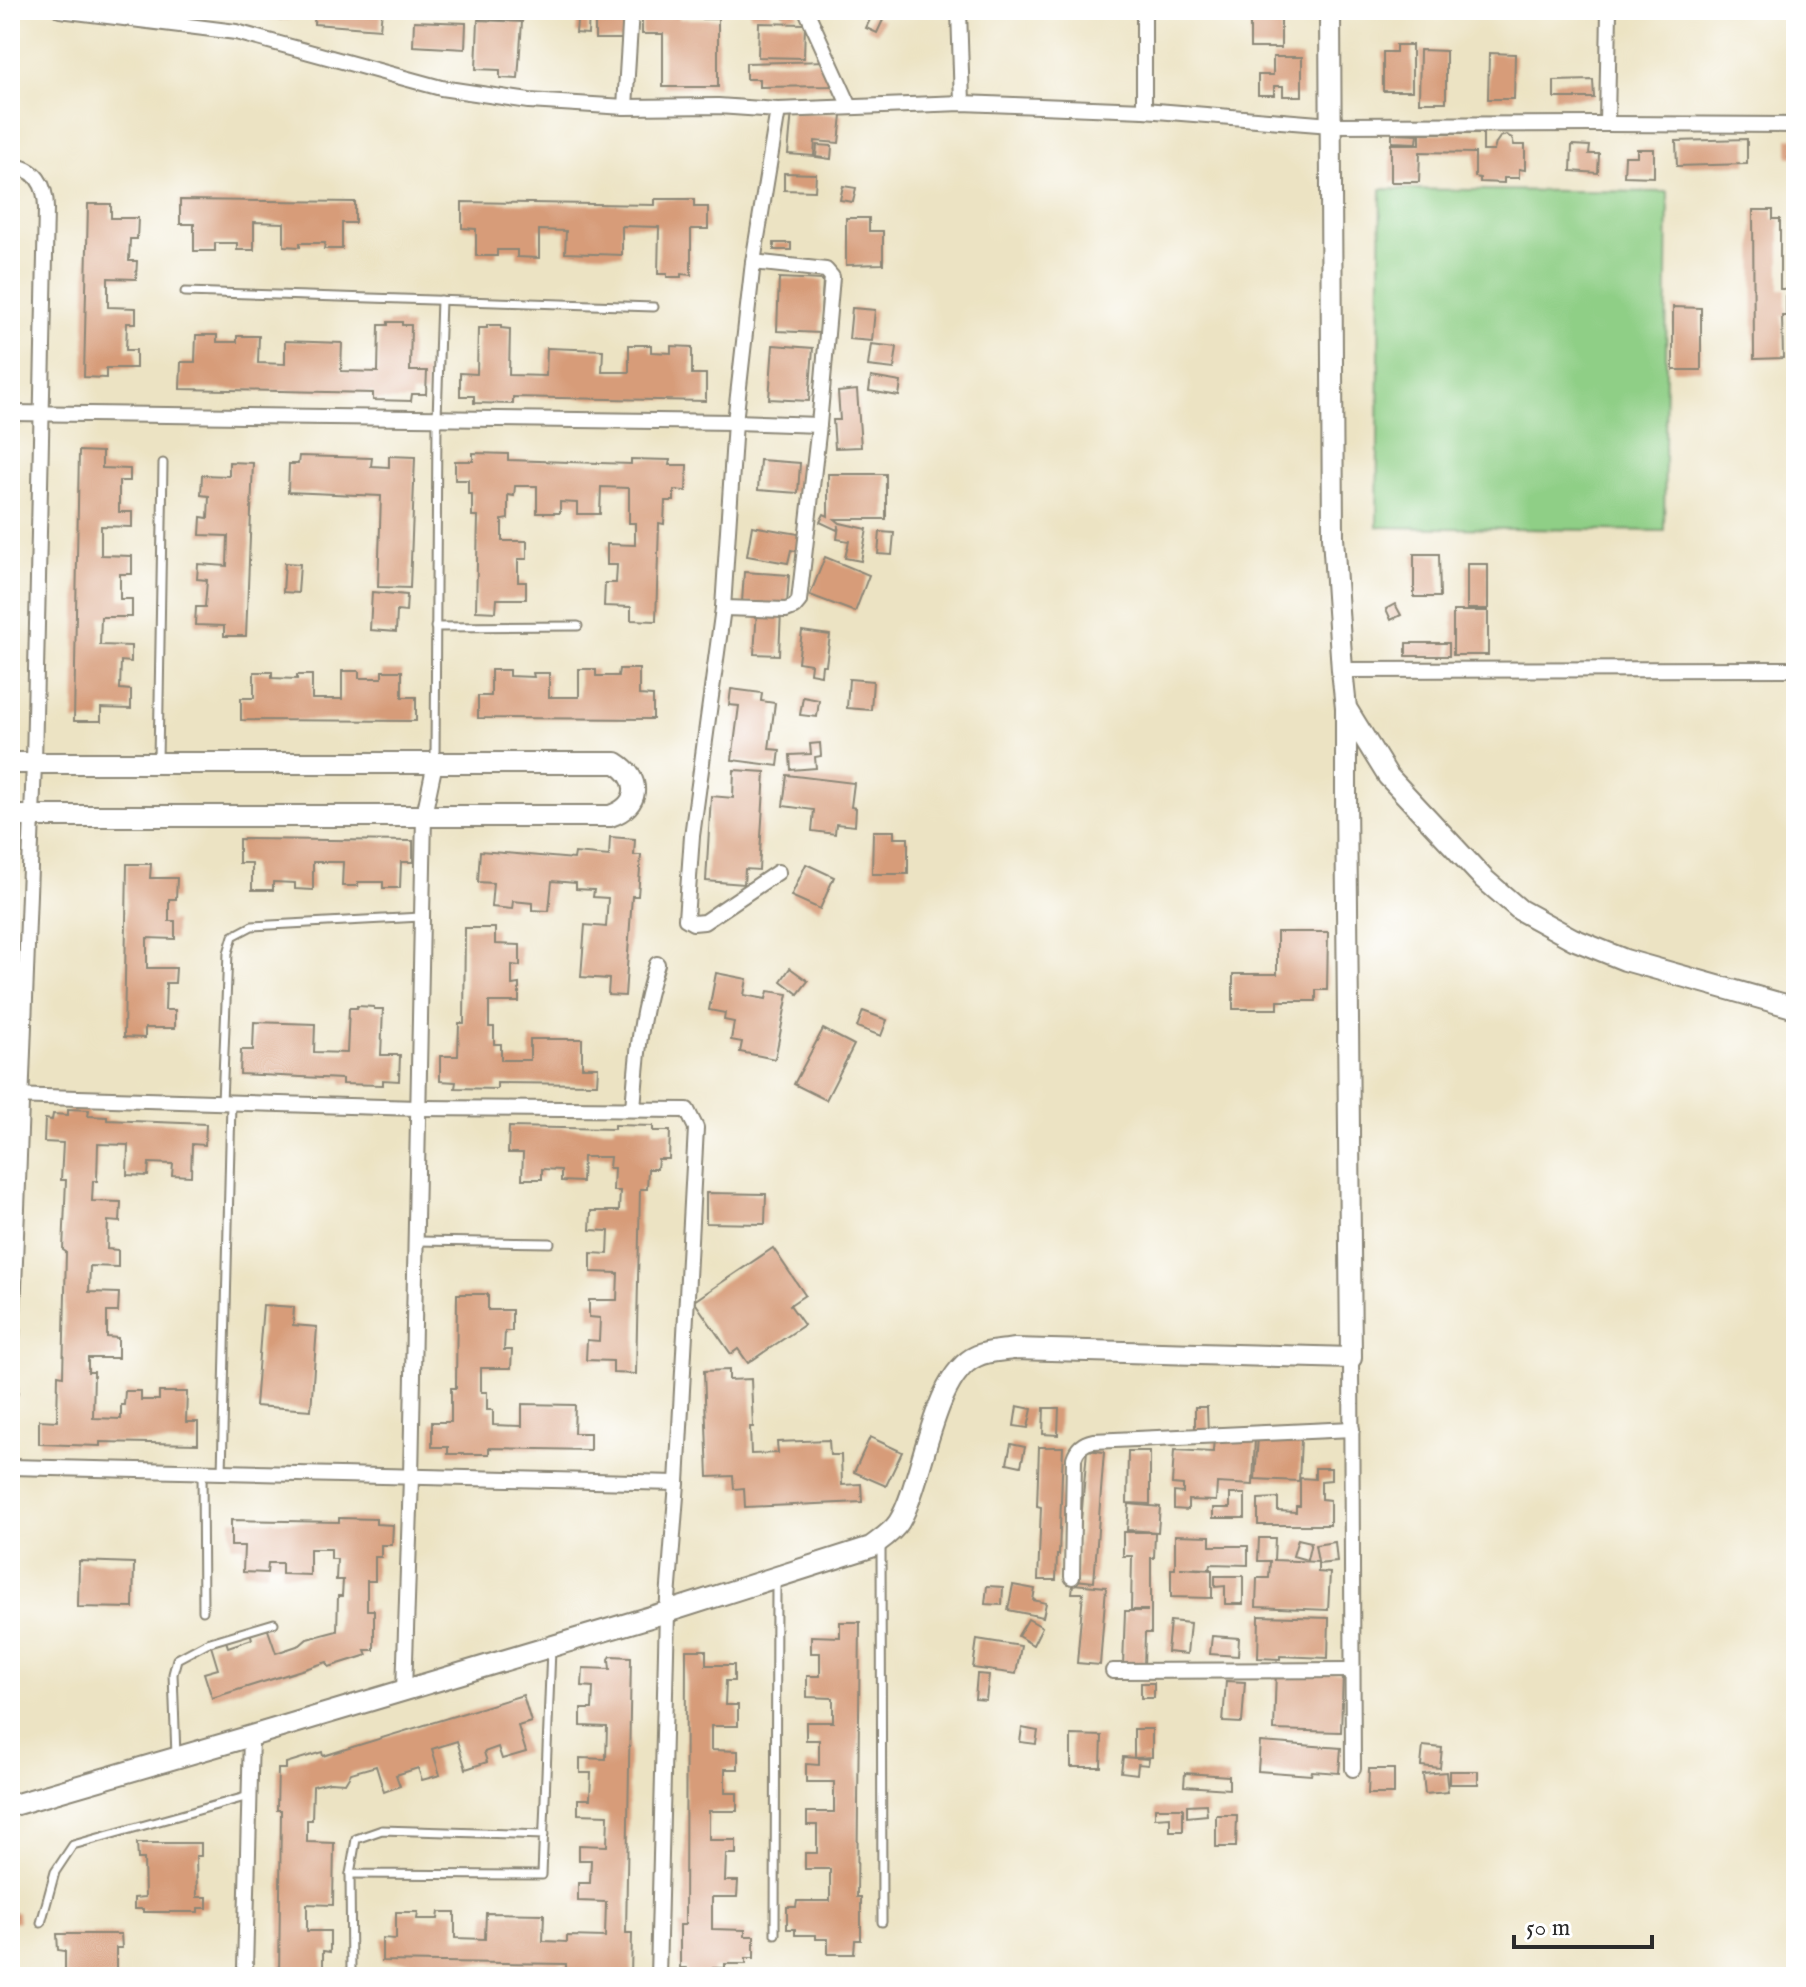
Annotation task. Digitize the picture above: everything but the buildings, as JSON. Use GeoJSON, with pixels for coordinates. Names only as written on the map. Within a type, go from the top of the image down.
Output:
{"type":"FeatureCollection","features":[{"type":"Feature","properties":{"kind":"street"},"geometry":{"type":"LineString","coordinates":[[60,10],[236,32],[441,88],[529,101],[625,107],[718,106],[778,110],[962,103],[1144,110],[1331,125],[1796,125]]}},
{"type":"Feature","properties":{"kind":"street"},"geometry":{"type":"LineString","coordinates":[[625,107],[631,10]]}},
{"type":"Feature","properties":{"kind":"street"},"geometry":{"type":"LineString","coordinates":[[806,10],[850,107]]}},
{"type":"Feature","properties":{"kind":"street"},"geometry":{"type":"LineString","coordinates":[[959,10],[962,103]]}},
{"type":"Feature","properties":{"kind":"street"},"geometry":{"type":"LineString","coordinates":[[1144,10],[1144,110]]}},
{"type":"Feature","properties":{"kind":"street"},"geometry":{"type":"LineString","coordinates":[[1330,10],[1333,537],[1346,708],[1353,1769]]}},
{"type":"Feature","properties":{"kind":"street"},"geometry":{"type":"LineString","coordinates":[[1607,124],[1609,10]]}},
{"type":"Feature","properties":{"kind":"street"},"geometry":{"type":"LineString","coordinates":[[778,110],[753,262],[735,422],[723,608],[692,836],[686,919],[693,923],[704,922],[778,872]]}},
{"type":"Feature","properties":{"kind":"street"},"geometry":{"type":"LineString","coordinates":[[10,166],[31,172],[41,182],[46,195],[34,763],[16,1096],[10,1392]]}},
{"type":"Feature","properties":{"kind":"street"},"geometry":{"type":"LineString","coordinates":[[723,608],[786,610],[799,601],[832,277],[826,270],[753,262]]}},
{"type":"Feature","properties":{"kind":"street"},"geometry":{"type":"LineString","coordinates":[[10,413],[819,425]]}},
{"type":"Feature","properties":{"kind":"street"},"geometry":{"type":"LineString","coordinates":[[1342,670],[1796,669]]}},
{"type":"Feature","properties":{"kind":"street"},"geometry":{"type":"LineString","coordinates":[[1346,708],[1388,776],[1484,879],[1520,910],[1573,939],[1625,960],[1796,1008]]}},
{"type":"Feature","properties":{"kind":"street"},"geometry":{"type":"LineString","coordinates":[[10,763],[616,763],[626,769],[633,779],[634,792],[622,812],[610,816],[10,816]]}},
{"type":"Feature","properties":{"kind":"street"},"geometry":{"type":"LineString","coordinates":[[404,1691],[424,815],[435,763]]}},
{"type":"Feature","properties":{"kind":"street"},"geometry":{"type":"LineString","coordinates":[[633,1109],[640,1028],[657,964]]}},
{"type":"Feature","properties":{"kind":"street"},"geometry":{"type":"LineString","coordinates":[[16,1096],[418,1108],[687,1110],[696,1128],[667,1612],[658,1977]]}},
{"type":"Feature","properties":{"kind":"street"},"geometry":{"type":"LineString","coordinates":[[10,1806],[551,1647],[871,1547],[898,1525],[911,1498],[941,1400],[955,1372],[976,1356],[1014,1349],[1351,1358]]}},
{"type":"Feature","properties":{"kind":"street"},"geometry":{"type":"LineString","coordinates":[[1072,1577],[1074,1458],[1083,1444],[1093,1441],[1352,1429]]}},
{"type":"Feature","properties":{"kind":"street"},"geometry":{"type":"LineString","coordinates":[[10,1467],[677,1483]]}},
{"type":"Feature","properties":{"kind":"street"},"geometry":{"type":"LineString","coordinates":[[1113,1671],[1352,1670]]}},
{"type":"Feature","properties":{"kind":"street"},"geometry":{"type":"LineString","coordinates":[[242,1977],[245,1969],[251,1736]]}},
{"type":"Feature","properties":{"kind":"lane"},"geometry":{"type":"LineString","coordinates":[[185,292],[654,307]]}},
{"type":"Feature","properties":{"kind":"lane"},"geometry":{"type":"LineString","coordinates":[[435,763],[437,418],[441,300]]}},
{"type":"Feature","properties":{"kind":"lane"},"geometry":{"type":"LineString","coordinates":[[158,763],[163,463]]}},
{"type":"Feature","properties":{"kind":"lane"},"geometry":{"type":"LineString","coordinates":[[435,627],[578,626]]}},
{"type":"Feature","properties":{"kind":"lane"},"geometry":{"type":"LineString","coordinates":[[222,1473],[228,953],[233,936],[252,926],[422,917]]}},
{"type":"Feature","properties":{"kind":"lane"},"geometry":{"type":"LineString","coordinates":[[416,1241],[550,1243]]}},
{"type":"Feature","properties":{"kind":"lane"},"geometry":{"type":"LineString","coordinates":[[202,1472],[203,1611]]}},
{"type":"Feature","properties":{"kind":"lane"},"geometry":{"type":"LineString","coordinates":[[881,1539],[882,1922]]}},
{"type":"Feature","properties":{"kind":"lane"},"geometry":{"type":"LineString","coordinates":[[775,1934],[776,1579]]}},
{"type":"Feature","properties":{"kind":"lane"},"geometry":{"type":"LineString","coordinates":[[177,1758],[173,1674],[177,1659],[207,1643],[274,1623]]}},
{"type":"Feature","properties":{"kind":"lane"},"geometry":{"type":"LineString","coordinates":[[350,1874],[542,1875],[551,1647]]}},
{"type":"Feature","properties":{"kind":"lane"},"geometry":{"type":"LineString","coordinates":[[41,1923],[55,1872],[73,1845],[251,1795]]}},
{"type":"Feature","properties":{"kind":"lane"},"geometry":{"type":"LineString","coordinates":[[351,1972],[350,1874],[356,1839],[382,1830],[544,1835]]}},
{"type":"Feature","properties":{"kind":"green space"},"geometry":{"type":"Polygon","coordinates":[[[1381,189],[1668,192],[1664,531],[1377,527],[1381,189]]]}}]}
